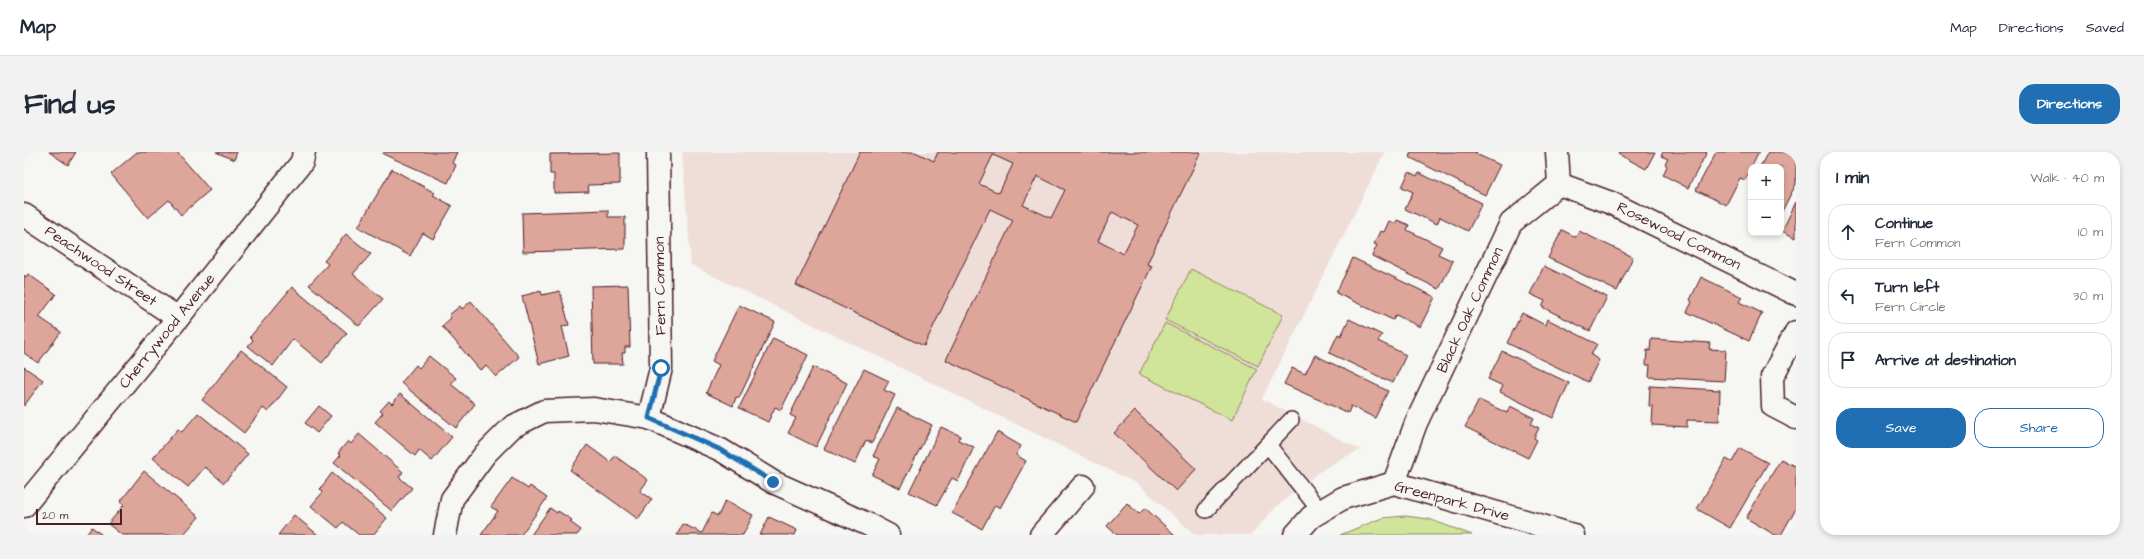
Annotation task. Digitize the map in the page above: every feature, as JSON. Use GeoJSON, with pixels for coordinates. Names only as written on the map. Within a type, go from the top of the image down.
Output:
{"type":"FeatureCollection","features":[{"type":"Feature","properties":{"kind":"street","name":"Cherrywood Avenue"},"geometry":{"type":"LineString","coordinates":[[24,506],[178,318],[302,162],[304,152]]}},
{"type":"Feature","properties":{"kind":"street","name":"Fern Common"},"geometry":{"type":"LineString","coordinates":[[649,418],[661,368],[658,152]]}},
{"type":"Feature","properties":{"kind":"street"},"geometry":{"type":"LineString","coordinates":[[1557,152],[1558,184]]}},
{"type":"Feature","properties":{"kind":"street","name":"Rosewood Common"},"geometry":{"type":"LineString","coordinates":[[1558,184],[1611,203],[1796,294]]}},
{"type":"Feature","properties":{"kind":"street","name":"Black Oak Common"},"geometry":{"type":"LineString","coordinates":[[1394,483],[1416,423],[1511,222],[1558,184]]}},
{"type":"Feature","properties":{"kind":"street","name":"Peachwood Street"},"geometry":{"type":"LineString","coordinates":[[24,215],[178,318]]}},
{"type":"Feature","properties":{"kind":"street"},"geometry":{"type":"LineString","coordinates":[[1796,332],[1772,377],[1773,406],[1796,418]]}},
{"type":"Feature","properties":{"kind":"street"},"geometry":{"type":"LineString","coordinates":[[445,535],[452,499],[485,454],[512,427],[544,411],[594,409],[649,418],[721,450],[773,482],[833,508],[888,535]]}},
{"type":"Feature","properties":{"kind":"street","name":"Greenpark Drive"},"geometry":{"type":"LineString","coordinates":[[1295,535],[1311,517],[1343,498],[1394,483],[1573,535]]}},
{"type":"Feature","properties":{"kind":"street"},"geometry":{"type":"LineString","coordinates":[[1041,535],[1083,486]]}},
{"type":"Feature","properties":{"kind":"lane"},"geometry":{"type":"LineString","coordinates":[[1206,510],[1291,420]]}},
{"type":"Feature","properties":{"kind":"lane"},"geometry":{"type":"LineString","coordinates":[[1268,445],[1321,512]]}},
{"type":"Feature","properties":{"kind":"shaded area"},"geometry":{"type":"Polygon","coordinates":[[[682,152],[1385,152],[1262,399],[1361,450],[1340,459],[1318,473],[1276,507],[1251,535],[1195,535],[1138,484],[691,265],[682,152]]]}},
{"type":"Feature","properties":{"kind":"green space"},"geometry":{"type":"Polygon","coordinates":[[[1191,269],[1283,315],[1258,366],[1165,320],[1191,269]]]}},
{"type":"Feature","properties":{"kind":"green space"},"geometry":{"type":"Polygon","coordinates":[[[1165,323],[1257,369],[1232,420],[1139,374],[1165,323]]]}},
{"type":"Feature","properties":{"kind":"green space"},"geometry":{"type":"Polygon","coordinates":[[[1405,516],[1429,519],[1472,535],[1340,535],[1382,518],[1405,516]]]}},
{"type":"Feature","properties":{"kind":"building"},"geometry":{"type":"Polygon","coordinates":[[[49,152],[76,152],[68,165],[49,152]]]}},
{"type":"Feature","properties":{"kind":"building"},"geometry":{"type":"Polygon","coordinates":[[[137,152],[177,152],[210,190],[181,215],[169,200],[148,218],[111,174],[137,152]]]}},
{"type":"Feature","properties":{"kind":"building"},"geometry":{"type":"Polygon","coordinates":[[[216,152],[237,152],[234,160],[216,152]]]}},
{"type":"Feature","properties":{"kind":"building"},"geometry":{"type":"Polygon","coordinates":[[[384,152],[457,152],[452,163],[456,165],[448,183],[383,154],[384,152]]]}},
{"type":"Feature","properties":{"kind":"building"},"geometry":{"type":"Polygon","coordinates":[[[860,152],[915,152],[934,161],[938,152],[1201,152],[1147,264],[1152,266],[1076,422],[946,360],[1013,220],[990,209],[924,346],[796,285],[860,152]],[[993,155],[979,184],[999,193],[1013,164],[993,155]],[[1037,176],[1023,205],[1051,218],[1065,190],[1037,176]],[[1112,212],[1098,241],[1123,254],[1138,225],[1112,212]]]}},
{"type":"Feature","properties":{"kind":"building"},"geometry":{"type":"Polygon","coordinates":[[[1411,152],[1477,152],[1476,154],[1500,165],[1485,195],[1409,157],[1411,152]]]}},
{"type":"Feature","properties":{"kind":"building"},"geometry":{"type":"Polygon","coordinates":[[[1619,152],[1655,152],[1646,169],[1618,154],[1619,152]]]}},
{"type":"Feature","properties":{"kind":"building"},"geometry":{"type":"Polygon","coordinates":[[[1663,152],[1707,152],[1688,188],[1663,175],[1667,166],[1665,164],[1668,159],[1661,156],[1663,152]]]}},
{"type":"Feature","properties":{"kind":"building"},"geometry":{"type":"Polygon","coordinates":[[[1716,152],[1759,152],[1753,164],[1748,164],[1748,174],[1745,180],[1740,178],[1726,205],[1696,190],[1716,152]]]}},
{"type":"Feature","properties":{"kind":"building"},"geometry":{"type":"Polygon","coordinates":[[[1768,152],[1796,152],[1796,184],[1784,207],[1784,164],[1762,164],[1768,152]]]}},
{"type":"Feature","properties":{"kind":"building"},"geometry":{"type":"Polygon","coordinates":[[[620,153],[620,184],[588,185],[589,192],[554,193],[554,174],[550,174],[550,154],[620,153]]]}},
{"type":"Feature","properties":{"kind":"building"},"geometry":{"type":"Polygon","coordinates":[[[392,169],[435,193],[433,195],[452,206],[433,239],[423,233],[410,256],[358,227],[392,169]]]}},
{"type":"Feature","properties":{"kind":"building"},"geometry":{"type":"Polygon","coordinates":[[[1409,172],[1417,176],[1419,173],[1482,203],[1468,231],[1440,217],[1437,224],[1405,209],[1413,192],[1402,187],[1409,172]]]}},
{"type":"Feature","properties":{"kind":"building"},"geometry":{"type":"Polygon","coordinates":[[[1796,202],[1796,238],[1784,232],[1784,227],[1796,202]]]}},
{"type":"Feature","properties":{"kind":"building"},"geometry":{"type":"Polygon","coordinates":[[[608,210],[608,217],[625,217],[625,249],[523,252],[522,213],[608,210]]]}},
{"type":"Feature","properties":{"kind":"building"},"geometry":{"type":"Polygon","coordinates":[[[1397,220],[1409,225],[1407,230],[1442,247],[1438,254],[1453,261],[1439,289],[1372,256],[1377,245],[1374,244],[1380,231],[1384,232],[1389,221],[1395,224],[1397,220]]]}},
{"type":"Feature","properties":{"kind":"building"},"geometry":{"type":"Polygon","coordinates":[[[1562,230],[1576,237],[1579,231],[1633,257],[1617,291],[1548,258],[1562,230]]]}},
{"type":"Feature","properties":{"kind":"building"},"geometry":{"type":"Polygon","coordinates":[[[346,234],[371,254],[353,274],[383,299],[359,326],[309,285],[328,264],[324,261],[346,234]]]}},
{"type":"Feature","properties":{"kind":"building"},"geometry":{"type":"Polygon","coordinates":[[[1353,258],[1435,297],[1420,327],[1396,315],[1393,320],[1336,293],[1353,258]]]}},
{"type":"Feature","properties":{"kind":"building"},"geometry":{"type":"Polygon","coordinates":[[[1544,266],[1607,297],[1590,331],[1542,307],[1545,301],[1530,294],[1544,266]]]}},
{"type":"Feature","properties":{"kind":"building"},"geometry":{"type":"Polygon","coordinates":[[[28,274],[56,294],[39,317],[61,332],[38,363],[24,353],[24,275],[26,277],[28,274]]]}},
{"type":"Feature","properties":{"kind":"building"},"geometry":{"type":"Polygon","coordinates":[[[1701,277],[1742,297],[1739,302],[1762,313],[1749,341],[1687,312],[1692,302],[1690,300],[1701,277]]]}},
{"type":"Feature","properties":{"kind":"building"},"geometry":{"type":"Polygon","coordinates":[[[628,285],[630,347],[625,347],[625,353],[622,353],[623,364],[593,364],[591,286],[628,285]]]}},
{"type":"Feature","properties":{"kind":"building"},"geometry":{"type":"Polygon","coordinates":[[[292,287],[347,333],[322,363],[293,339],[273,366],[248,346],[253,340],[250,337],[292,287]]]}},
{"type":"Feature","properties":{"kind":"building"},"geometry":{"type":"Polygon","coordinates":[[[541,291],[542,295],[560,291],[569,325],[562,326],[569,356],[539,364],[522,296],[541,291]]]}},
{"type":"Feature","properties":{"kind":"building"},"geometry":{"type":"Polygon","coordinates":[[[471,301],[519,357],[496,377],[486,366],[480,370],[442,326],[451,318],[449,315],[460,306],[462,309],[471,301]]]}},
{"type":"Feature","properties":{"kind":"building"},"geometry":{"type":"Polygon","coordinates":[[[739,305],[775,322],[739,398],[736,397],[733,406],[706,393],[719,365],[712,361],[739,305]]]}},
{"type":"Feature","properties":{"kind":"building"},"geometry":{"type":"Polygon","coordinates":[[[1522,313],[1545,325],[1547,319],[1597,344],[1591,355],[1599,360],[1588,382],[1507,343],[1522,313]]]}},
{"type":"Feature","properties":{"kind":"building"},"geometry":{"type":"Polygon","coordinates":[[[1349,319],[1382,335],[1378,341],[1406,355],[1393,383],[1329,353],[1338,334],[1341,336],[1349,319]]]}},
{"type":"Feature","properties":{"kind":"building"},"geometry":{"type":"Polygon","coordinates":[[[773,338],[808,355],[781,410],[775,407],[768,422],[739,408],[773,338]]]}},
{"type":"Feature","properties":{"kind":"building"},"geometry":{"type":"Polygon","coordinates":[[[1651,339],[1710,343],[1709,349],[1726,350],[1724,381],[1649,377],[1650,365],[1646,365],[1647,350],[1650,351],[1651,339]]]}},
{"type":"Feature","properties":{"kind":"building"},"geometry":{"type":"Polygon","coordinates":[[[241,350],[287,387],[268,412],[263,408],[244,433],[202,400],[241,350]]]}},
{"type":"Feature","properties":{"kind":"building"},"geometry":{"type":"Polygon","coordinates":[[[1502,351],[1569,383],[1553,418],[1500,392],[1503,386],[1488,379],[1502,351]]]}},
{"type":"Feature","properties":{"kind":"building"},"geometry":{"type":"Polygon","coordinates":[[[1315,355],[1388,391],[1375,418],[1351,406],[1348,413],[1284,384],[1292,368],[1305,374],[1315,355]]]}},
{"type":"Feature","properties":{"kind":"building"},"geometry":{"type":"Polygon","coordinates":[[[429,356],[456,378],[451,384],[475,404],[456,428],[401,383],[416,365],[419,368],[429,356]]]}},
{"type":"Feature","properties":{"kind":"building"},"geometry":{"type":"Polygon","coordinates":[[[24,367],[43,380],[24,406],[24,367]]]}},
{"type":"Feature","properties":{"kind":"building"},"geometry":{"type":"Polygon","coordinates":[[[813,367],[847,383],[816,447],[788,433],[796,418],[790,415],[813,367]]]}},
{"type":"Feature","properties":{"kind":"building"},"geometry":{"type":"Polygon","coordinates":[[[864,369],[889,381],[884,390],[895,395],[872,443],[866,440],[855,464],[824,449],[864,369]]]}},
{"type":"Feature","properties":{"kind":"building"},"geometry":{"type":"Polygon","coordinates":[[[1650,386],[1720,390],[1719,421],[1687,420],[1687,427],[1652,425],[1653,406],[1649,406],[1650,386]]]}},
{"type":"Feature","properties":{"kind":"building"},"geometry":{"type":"Polygon","coordinates":[[[400,394],[452,437],[432,461],[419,450],[415,456],[375,422],[383,413],[380,411],[389,401],[392,404],[400,394]]]}},
{"type":"Feature","properties":{"kind":"building"},"geometry":{"type":"Polygon","coordinates":[[[1479,400],[1507,413],[1510,406],[1534,418],[1531,424],[1539,428],[1534,438],[1537,440],[1528,458],[1465,427],[1479,400]]]}},
{"type":"Feature","properties":{"kind":"building"},"geometry":{"type":"Polygon","coordinates":[[[319,406],[331,416],[317,433],[305,423],[319,406]]]}},
{"type":"Feature","properties":{"kind":"building"},"geometry":{"type":"Polygon","coordinates":[[[897,408],[932,425],[900,488],[872,475],[880,459],[873,456],[897,408]]]}},
{"type":"Feature","properties":{"kind":"building"},"geometry":{"type":"Polygon","coordinates":[[[1135,411],[1196,469],[1176,491],[1114,433],[1135,411]]]}},
{"type":"Feature","properties":{"kind":"building"},"geometry":{"type":"Polygon","coordinates":[[[198,413],[248,454],[224,483],[205,467],[188,487],[153,458],[178,429],[182,432],[198,413]]]}},
{"type":"Feature","properties":{"kind":"building"},"geometry":{"type":"Polygon","coordinates":[[[941,427],[961,436],[958,440],[974,447],[958,481],[952,478],[937,505],[909,492],[941,427]]]}},
{"type":"Feature","properties":{"kind":"building"},"geometry":{"type":"Polygon","coordinates":[[[997,432],[1021,446],[1016,455],[1026,461],[1000,508],[995,505],[982,529],[952,513],[997,432]]]}},
{"type":"Feature","properties":{"kind":"building"},"geometry":{"type":"Polygon","coordinates":[[[359,434],[403,472],[399,477],[412,488],[392,511],[334,463],[341,455],[338,453],[348,441],[351,444],[359,434]]]}},
{"type":"Feature","properties":{"kind":"building"},"geometry":{"type":"Polygon","coordinates":[[[587,445],[610,462],[615,456],[648,480],[640,491],[652,499],[638,519],[570,470],[587,445]]]}},
{"type":"Feature","properties":{"kind":"building"},"geometry":{"type":"Polygon","coordinates":[[[1740,448],[1768,463],[1730,528],[1697,509],[1726,459],[1732,462],[1740,448]]]}},
{"type":"Feature","properties":{"kind":"building"},"geometry":{"type":"Polygon","coordinates":[[[1781,459],[1796,467],[1796,508],[1781,535],[1775,535],[1746,518],[1781,459]]]}},
{"type":"Feature","properties":{"kind":"building"},"geometry":{"type":"Polygon","coordinates":[[[144,471],[199,517],[183,535],[122,535],[108,524],[124,505],[120,502],[144,471]]]}},
{"type":"Feature","properties":{"kind":"building"},"geometry":{"type":"Polygon","coordinates":[[[332,473],[387,518],[373,535],[359,535],[343,522],[338,528],[311,506],[323,492],[320,489],[332,473]]]}},
{"type":"Feature","properties":{"kind":"building"},"geometry":{"type":"Polygon","coordinates":[[[512,478],[528,489],[530,486],[547,498],[521,535],[481,535],[498,511],[491,507],[512,478]]]}},
{"type":"Feature","properties":{"kind":"building"},"geometry":{"type":"Polygon","coordinates":[[[725,501],[753,515],[743,535],[677,535],[683,524],[702,533],[712,513],[718,516],[725,501]]]}},
{"type":"Feature","properties":{"kind":"building"},"geometry":{"type":"Polygon","coordinates":[[[1127,503],[1139,514],[1145,508],[1175,535],[1117,535],[1107,526],[1127,503]]]}},
{"type":"Feature","properties":{"kind":"building"},"geometry":{"type":"Polygon","coordinates":[[[550,508],[572,520],[570,522],[581,530],[577,535],[531,535],[550,508]]]}},
{"type":"Feature","properties":{"kind":"building"},"geometry":{"type":"Polygon","coordinates":[[[294,515],[318,535],[278,535],[294,515]]]}},
{"type":"Feature","properties":{"kind":"building"},"geometry":{"type":"Polygon","coordinates":[[[769,517],[797,530],[795,535],[760,535],[769,517]]]}},
{"type":"Feature","properties":{"kind":"building"},"geometry":{"type":"Polygon","coordinates":[[[92,527],[102,535],[86,535],[92,527]]]}},
{"type":"Feature","properties":{"kind":"route"},"geometry":{"type":"LineString","coordinates":[[661,368],[649,418],[721,450],[773,482]]}}]}
